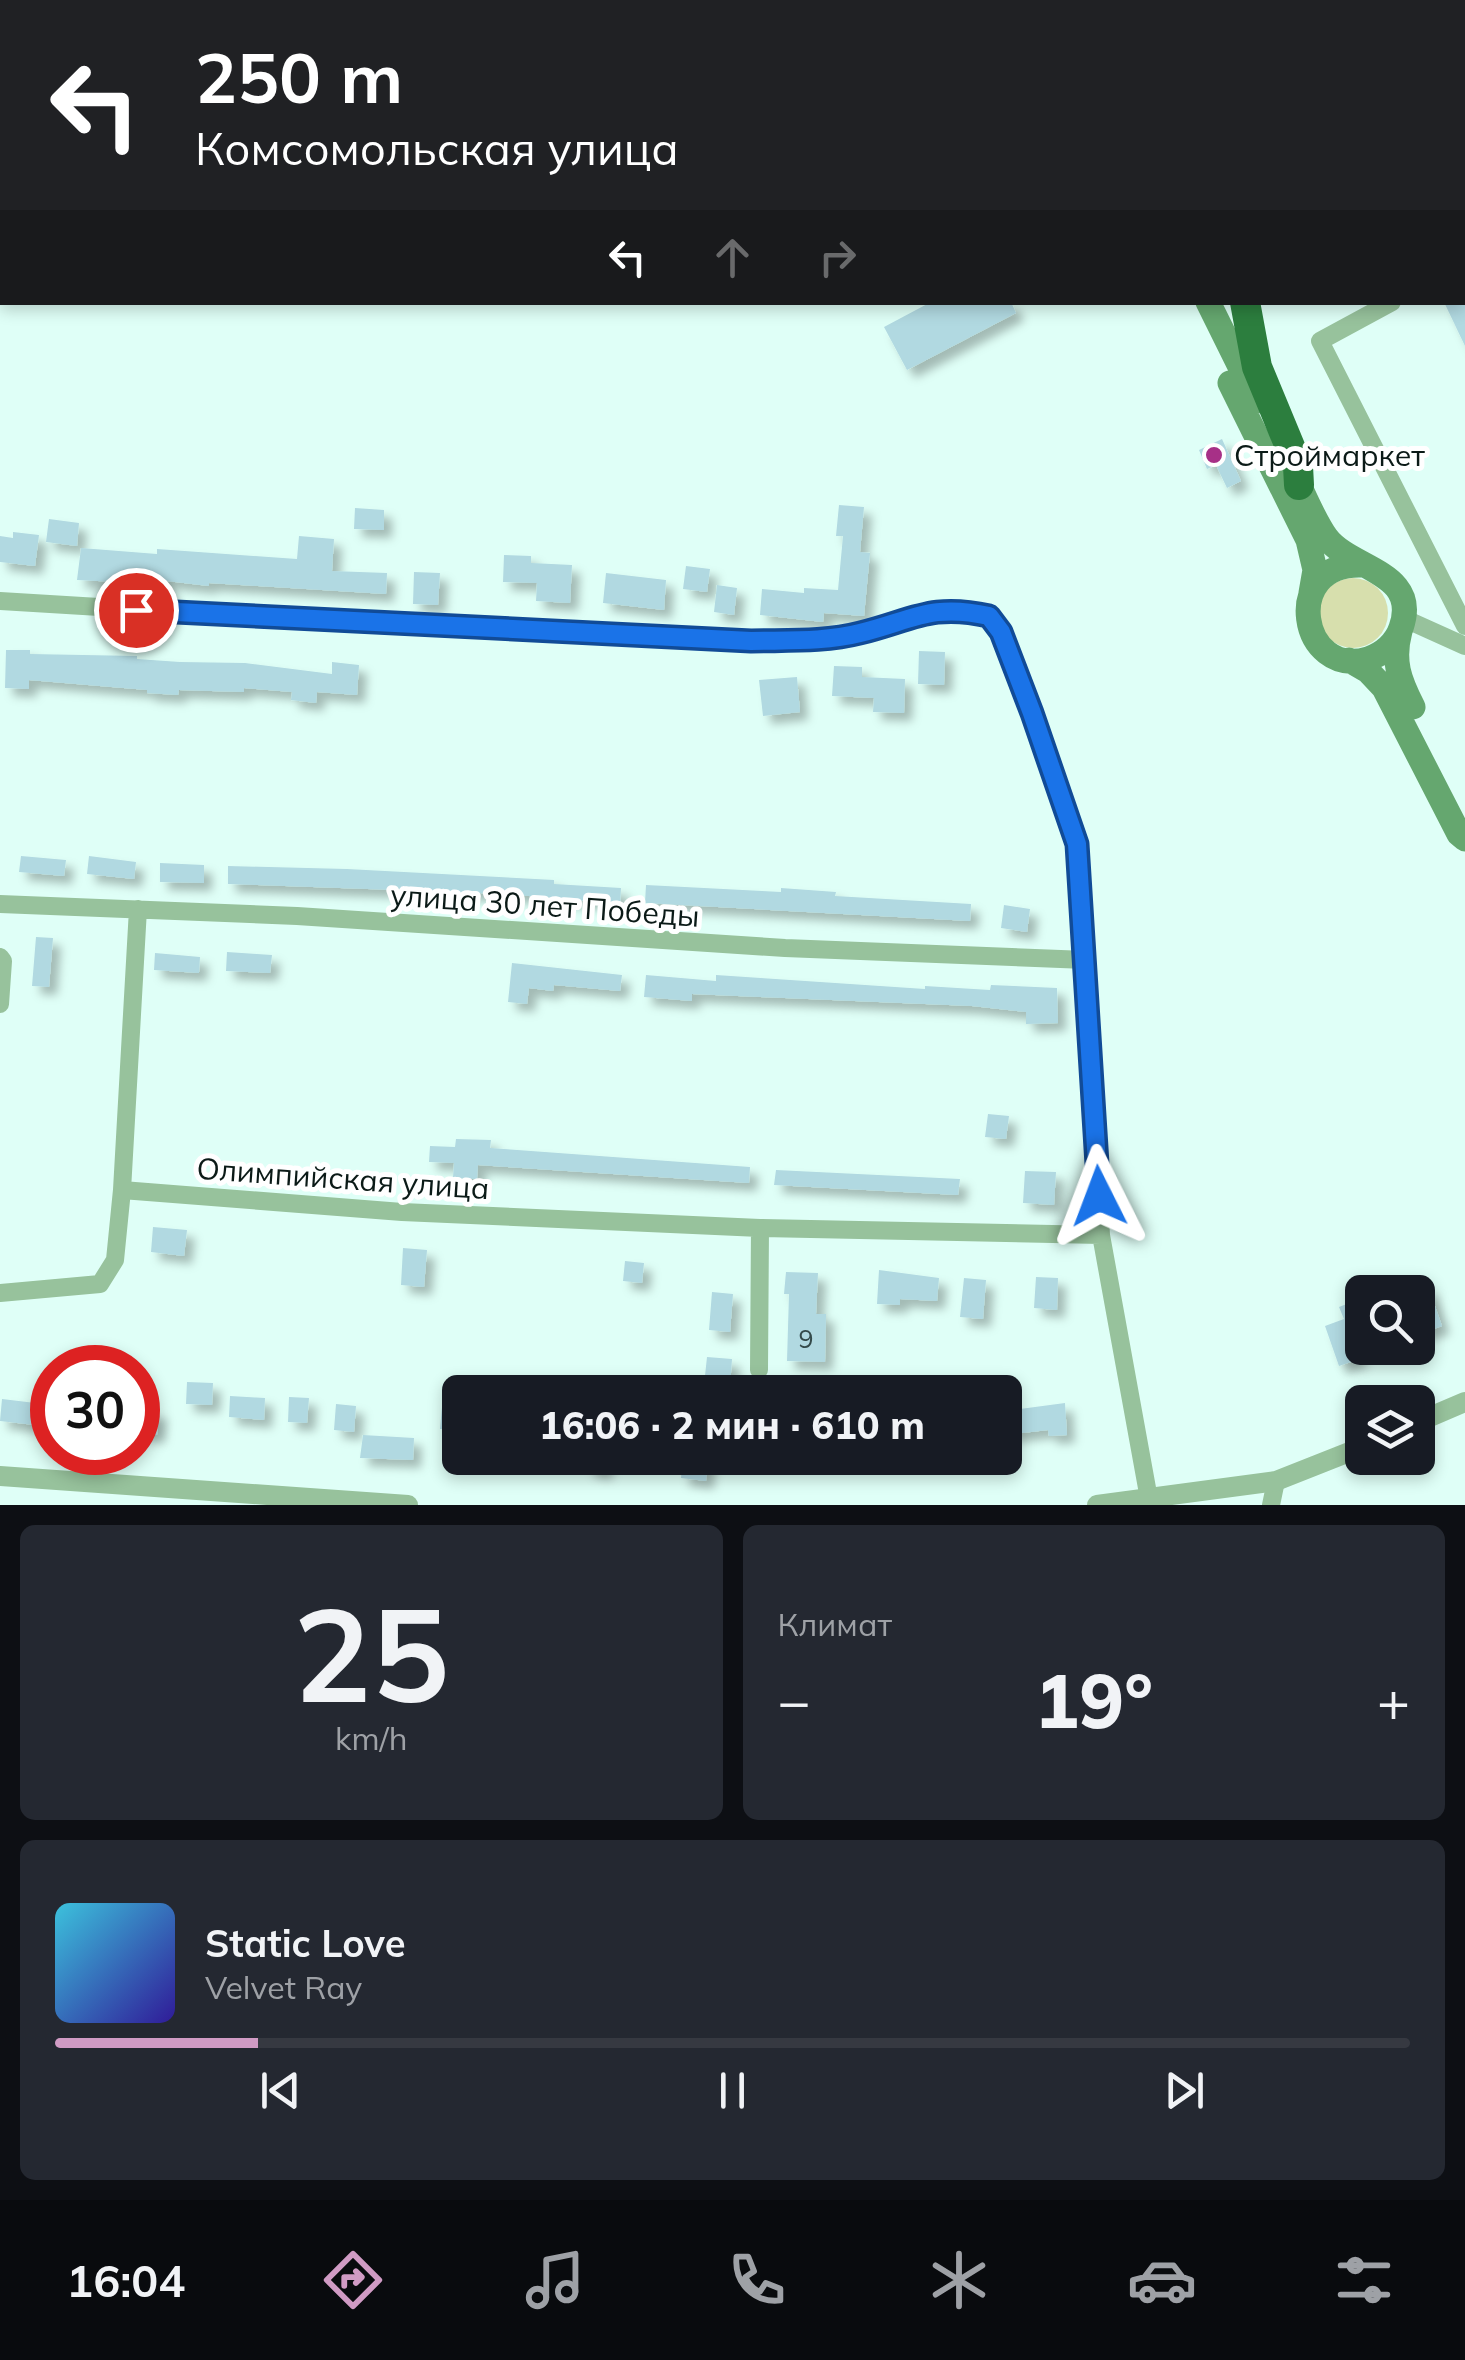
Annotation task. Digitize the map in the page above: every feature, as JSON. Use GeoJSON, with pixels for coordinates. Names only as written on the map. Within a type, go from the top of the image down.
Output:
{"type":"FeatureCollection","features":[{"type":"Feature","properties":{"kind":"highway"},"geometry":{"type":"LineString","coordinates":[[1245,305],[1257,367],[1298,466],[1300,485]]}},
{"type":"Feature","properties":{"kind":"main road"},"geometry":{"type":"LineString","coordinates":[[1191,305],[1308,540],[1315,570],[1308,618],[1314,638],[1329,653],[1368,670],[1384,688],[1458,834],[1465,839]]}},
{"type":"Feature","properties":{"kind":"main road"},"geometry":{"type":"LineString","coordinates":[[1210,305],[1326,537],[1343,554],[1381,572],[1396,587],[1403,608],[1395,656],[1399,680],[1465,809]]}},
{"type":"Feature","properties":{"kind":"main road"},"geometry":{"type":"LineString","coordinates":[[1310,596],[1330,572],[1361,565]]}},
{"type":"Feature","properties":{"kind":"main road"},"geometry":{"type":"LineString","coordinates":[[1349,660],[1380,654],[1402,624]]}},
{"type":"Feature","properties":{"kind":"street"},"geometry":{"type":"LineString","coordinates":[[1387,305],[1320,342],[1465,626]]}},
{"type":"Feature","properties":{"kind":"street"},"geometry":{"type":"LineString","coordinates":[[0,601],[734,641],[818,639],[860,633],[914,614],[951,609],[989,616],[1001,632],[1077,844],[1102,1235],[1148,1499]]}},
{"type":"Feature","properties":{"kind":"street"},"geometry":{"type":"LineString","coordinates":[[1402,624],[1465,646]]}},
{"type":"Feature","properties":{"kind":"street","name":"улица 30 лет Победы"},"geometry":{"type":"LineString","coordinates":[[0,904],[786,948],[1086,960]]}},
{"type":"Feature","properties":{"kind":"street"},"geometry":{"type":"LineString","coordinates":[[0,1293],[100,1284],[115,1260],[138,909]]}},
{"type":"Feature","properties":{"kind":"street"},"geometry":{"type":"LineString","coordinates":[[0,957],[0,1004]]}},
{"type":"Feature","properties":{"kind":"street","name":"Олимпийская улица"},"geometry":{"type":"LineString","coordinates":[[122,1190],[402,1212],[760,1228],[1102,1235]]}},
{"type":"Feature","properties":{"kind":"street"},"geometry":{"type":"LineString","coordinates":[[758,1370],[760,1228]]}},
{"type":"Feature","properties":{"kind":"street"},"geometry":{"type":"LineString","coordinates":[[1435,1415],[1465,1402]]}},
{"type":"Feature","properties":{"kind":"street"},"geometry":{"type":"LineString","coordinates":[[1098,1505],[1276,1481],[1345,1453]]}},
{"type":"Feature","properties":{"kind":"street"},"geometry":{"type":"LineString","coordinates":[[0,1476],[282,1500],[408,1505]]}},
{"type":"Feature","properties":{"kind":"street"},"geometry":{"type":"LineString","coordinates":[[1271,1505],[1276,1481]]}},
{"type":"Feature","properties":{"kind":"green space"},"geometry":{"type":"Polygon","coordinates":[[[1353,578],[1378,588],[1388,613],[1378,638],[1353,648],[1328,638],[1318,613],[1328,588],[1353,578]]]}},
{"type":"Feature","properties":{"kind":"building"},"geometry":{"type":"Polygon","coordinates":[[[925,305],[1012,305],[1016,313],[907,370],[884,327],[925,305]]]}},
{"type":"Feature","properties":{"kind":"building"},"geometry":{"type":"Polygon","coordinates":[[[1445,305],[1465,305],[1465,346],[1445,305]]]}},
{"type":"Feature","properties":{"kind":"building"},"geometry":{"type":"Polygon","coordinates":[[[1222,439],[1241,481],[1227,488],[1216,465],[1207,469],[1199,450],[1222,439]]]}},
{"type":"Feature","properties":{"kind":"building"},"geometry":{"type":"Polygon","coordinates":[[[839,505],[864,507],[860,552],[870,553],[864,616],[824,613],[823,622],[760,615],[762,589],[804,593],[804,588],[838,590],[843,536],[836,536],[839,505]]]}},
{"type":"Feature","properties":{"kind":"building"},"geometry":{"type":"Polygon","coordinates":[[[355,508],[384,510],[384,530],[354,529],[355,508]]]}},
{"type":"Feature","properties":{"kind":"building"},"geometry":{"type":"Polygon","coordinates":[[[49,519],[79,523],[77,546],[46,542],[49,519]]]}},
{"type":"Feature","properties":{"kind":"building"},"geometry":{"type":"Polygon","coordinates":[[[13,532],[39,535],[35,566],[0,562],[0,536],[13,538],[13,532]]]}},
{"type":"Feature","properties":{"kind":"building"},"geometry":{"type":"Polygon","coordinates":[[[299,536],[334,539],[332,571],[387,573],[386,594],[209,586],[141,578],[140,583],[77,580],[81,548],[297,559],[299,536]]]}},
{"type":"Feature","properties":{"kind":"building"},"geometry":{"type":"Polygon","coordinates":[[[504,555],[531,556],[531,563],[572,565],[570,603],[536,601],[537,583],[503,582],[504,555]]]}},
{"type":"Feature","properties":{"kind":"building"},"geometry":{"type":"Polygon","coordinates":[[[686,566],[710,569],[707,592],[683,589],[686,566]]]}},
{"type":"Feature","properties":{"kind":"building"},"geometry":{"type":"Polygon","coordinates":[[[414,572],[440,573],[438,605],[413,604],[414,572]]]}},
{"type":"Feature","properties":{"kind":"building"},"geometry":{"type":"Polygon","coordinates":[[[606,573],[666,580],[664,610],[603,603],[606,573]]]}},
{"type":"Feature","properties":{"kind":"building"},"geometry":{"type":"Polygon","coordinates":[[[717,585],[737,588],[734,615],[714,612],[717,585]]]}},
{"type":"Feature","properties":{"kind":"building"},"geometry":{"type":"Polygon","coordinates":[[[6,650],[245,663],[332,674],[332,662],[359,665],[357,695],[317,692],[316,703],[291,700],[292,692],[244,688],[244,692],[179,690],[178,695],[29,680],[29,689],[5,688],[6,650]]]}},
{"type":"Feature","properties":{"kind":"building"},"geometry":{"type":"Polygon","coordinates":[[[919,651],[945,652],[944,685],[918,684],[919,651]]]}},
{"type":"Feature","properties":{"kind":"building"},"geometry":{"type":"Polygon","coordinates":[[[834,666],[862,667],[862,677],[905,679],[904,713],[873,712],[874,698],[832,696],[834,666]]]}},
{"type":"Feature","properties":{"kind":"building"},"geometry":{"type":"Polygon","coordinates":[[[797,677],[800,712],[763,716],[759,680],[797,677]]]}},
{"type":"Feature","properties":{"kind":"building"},"geometry":{"type":"Polygon","coordinates":[[[21,856],[66,860],[64,876],[19,872],[21,856]]]}},
{"type":"Feature","properties":{"kind":"building"},"geometry":{"type":"Polygon","coordinates":[[[89,856],[136,862],[134,879],[87,874],[89,856]]]}},
{"type":"Feature","properties":{"kind":"building"},"geometry":{"type":"Polygon","coordinates":[[[160,863],[204,865],[204,883],[160,882],[160,863]]]}},
{"type":"Feature","properties":{"kind":"building"},"geometry":{"type":"Polygon","coordinates":[[[228,866],[554,880],[554,884],[621,888],[620,904],[506,894],[228,884],[228,866]]]}},
{"type":"Feature","properties":{"kind":"building"},"geometry":{"type":"Polygon","coordinates":[[[646,885],[781,892],[781,888],[836,892],[835,896],[971,904],[970,921],[645,903],[646,885]]]}},
{"type":"Feature","properties":{"kind":"building"},"geometry":{"type":"Polygon","coordinates":[[[1004,905],[1030,909],[1027,932],[1001,928],[1004,905]]]}},
{"type":"Feature","properties":{"kind":"building"},"geometry":{"type":"Polygon","coordinates":[[[36,937],[53,938],[49,987],[32,986],[36,937]]]}},
{"type":"Feature","properties":{"kind":"building"},"geometry":{"type":"Polygon","coordinates":[[[227,952],[272,955],[270,973],[226,971],[227,952]]]}},
{"type":"Feature","properties":{"kind":"building"},"geometry":{"type":"Polygon","coordinates":[[[155,953],[200,957],[199,973],[154,970],[155,953]]]}},
{"type":"Feature","properties":{"kind":"building"},"geometry":{"type":"Polygon","coordinates":[[[512,963],[622,975],[620,991],[554,985],[553,991],[529,988],[527,1004],[508,1002],[512,963]]]}},
{"type":"Feature","properties":{"kind":"building"},"geometry":{"type":"Polygon","coordinates":[[[646,975],[716,981],[716,975],[925,989],[990,990],[991,985],[1057,988],[1058,1023],[1026,1024],[1026,1012],[972,1006],[692,994],[692,1001],[644,997],[646,975]]]}},
{"type":"Feature","properties":{"kind":"building"},"geometry":{"type":"Polygon","coordinates":[[[988,1114],[1009,1116],[1006,1139],[985,1137],[988,1114]]]}},
{"type":"Feature","properties":{"kind":"building"},"geometry":{"type":"Polygon","coordinates":[[[456,1139],[491,1140],[490,1148],[750,1167],[749,1183],[478,1165],[477,1179],[453,1178],[454,1163],[429,1162],[430,1146],[455,1147],[456,1139]]]}},
{"type":"Feature","properties":{"kind":"building"},"geometry":{"type":"Polygon","coordinates":[[[776,1170],[960,1179],[958,1195],[774,1185],[776,1170]]]}},
{"type":"Feature","properties":{"kind":"building"},"geometry":{"type":"Polygon","coordinates":[[[1025,1171],[1056,1172],[1054,1205],[1023,1203],[1025,1171]]]}},
{"type":"Feature","properties":{"kind":"building"},"geometry":{"type":"Polygon","coordinates":[[[153,1227],[187,1230],[184,1256],[151,1252],[153,1227]]]}},
{"type":"Feature","properties":{"kind":"building"},"geometry":{"type":"Polygon","coordinates":[[[403,1248],[427,1250],[424,1287],[401,1285],[403,1248]]]}},
{"type":"Feature","properties":{"kind":"building"},"geometry":{"type":"Polygon","coordinates":[[[625,1261],[644,1263],[642,1283],[623,1281],[625,1261]]]}},
{"type":"Feature","properties":{"kind":"building"},"geometry":{"type":"Polygon","coordinates":[[[879,1270],[939,1278],[937,1301],[900,1299],[900,1305],[877,1304],[879,1270]]]}},
{"type":"Feature","properties":{"kind":"building"},"geometry":{"type":"Polygon","coordinates":[[[786,1272],[818,1273],[816,1314],[826,1314],[825,1362],[787,1361],[786,1272]]]}},
{"type":"Feature","properties":{"kind":"building"},"geometry":{"type":"Polygon","coordinates":[[[1036,1277],[1058,1278],[1057,1310],[1034,1308],[1036,1277]]]}},
{"type":"Feature","properties":{"kind":"building"},"geometry":{"type":"Polygon","coordinates":[[[964,1278],[986,1280],[983,1319],[960,1317],[964,1278]]]}},
{"type":"Feature","properties":{"kind":"building"},"geometry":{"type":"Polygon","coordinates":[[[712,1292],[733,1294],[730,1332],[709,1330],[712,1292]]]}},
{"type":"Feature","properties":{"kind":"building"},"geometry":{"type":"Polygon","coordinates":[[[1345,1305],[1345,1364],[1339,1366],[1325,1326],[1344,1319],[1339,1307],[1345,1305]]]}},
{"type":"Feature","properties":{"kind":"building"},"geometry":{"type":"Polygon","coordinates":[[[1435,1306],[1442,1326],[1435,1329],[1435,1306]]]}},
{"type":"Feature","properties":{"kind":"building"},"geometry":{"type":"Polygon","coordinates":[[[707,1357],[732,1359],[731,1375],[705,1375],[707,1357]]]}},
{"type":"Feature","properties":{"kind":"building"},"geometry":{"type":"Polygon","coordinates":[[[187,1382],[213,1383],[212,1405],[186,1404],[187,1382]]]}},
{"type":"Feature","properties":{"kind":"building"},"geometry":{"type":"Polygon","coordinates":[[[230,1396],[265,1398],[264,1420],[229,1417],[230,1396]]]}},
{"type":"Feature","properties":{"kind":"building"},"geometry":{"type":"Polygon","coordinates":[[[289,1397],[309,1398],[307,1423],[288,1422],[289,1397]]]}},
{"type":"Feature","properties":{"kind":"building"},"geometry":{"type":"Polygon","coordinates":[[[2,1399],[30,1402],[30,1424],[0,1421],[2,1399]]]}},
{"type":"Feature","properties":{"kind":"building"},"geometry":{"type":"Polygon","coordinates":[[[1065,1403],[1067,1435],[1049,1436],[1048,1430],[1022,1433],[1022,1409],[1065,1403]]]}},
{"type":"Feature","properties":{"kind":"building"},"geometry":{"type":"Polygon","coordinates":[[[336,1404],[356,1406],[354,1432],[334,1430],[336,1404]]]}},
{"type":"Feature","properties":{"kind":"building"},"geometry":{"type":"Polygon","coordinates":[[[363,1435],[414,1438],[413,1460],[360,1458],[363,1435]]]}},
{"type":"Feature","properties":{"kind":"building"},"geometry":{"type":"Polygon","coordinates":[[[681,1475],[707,1475],[706,1481],[681,1475]]]}},
{"type":"Feature","properties":{"kind":"place","name":"Строймаркет"},"geometry":{"type":"Point","coordinates":[1214,455]}},
{"type":"Feature","properties":{"kind":"route"},"geometry":{"type":"LineString","coordinates":[[136,610],[751,641],[860,633],[914,614],[951,609],[989,616],[1001,632],[1077,844],[1099,1196]]}}]}
